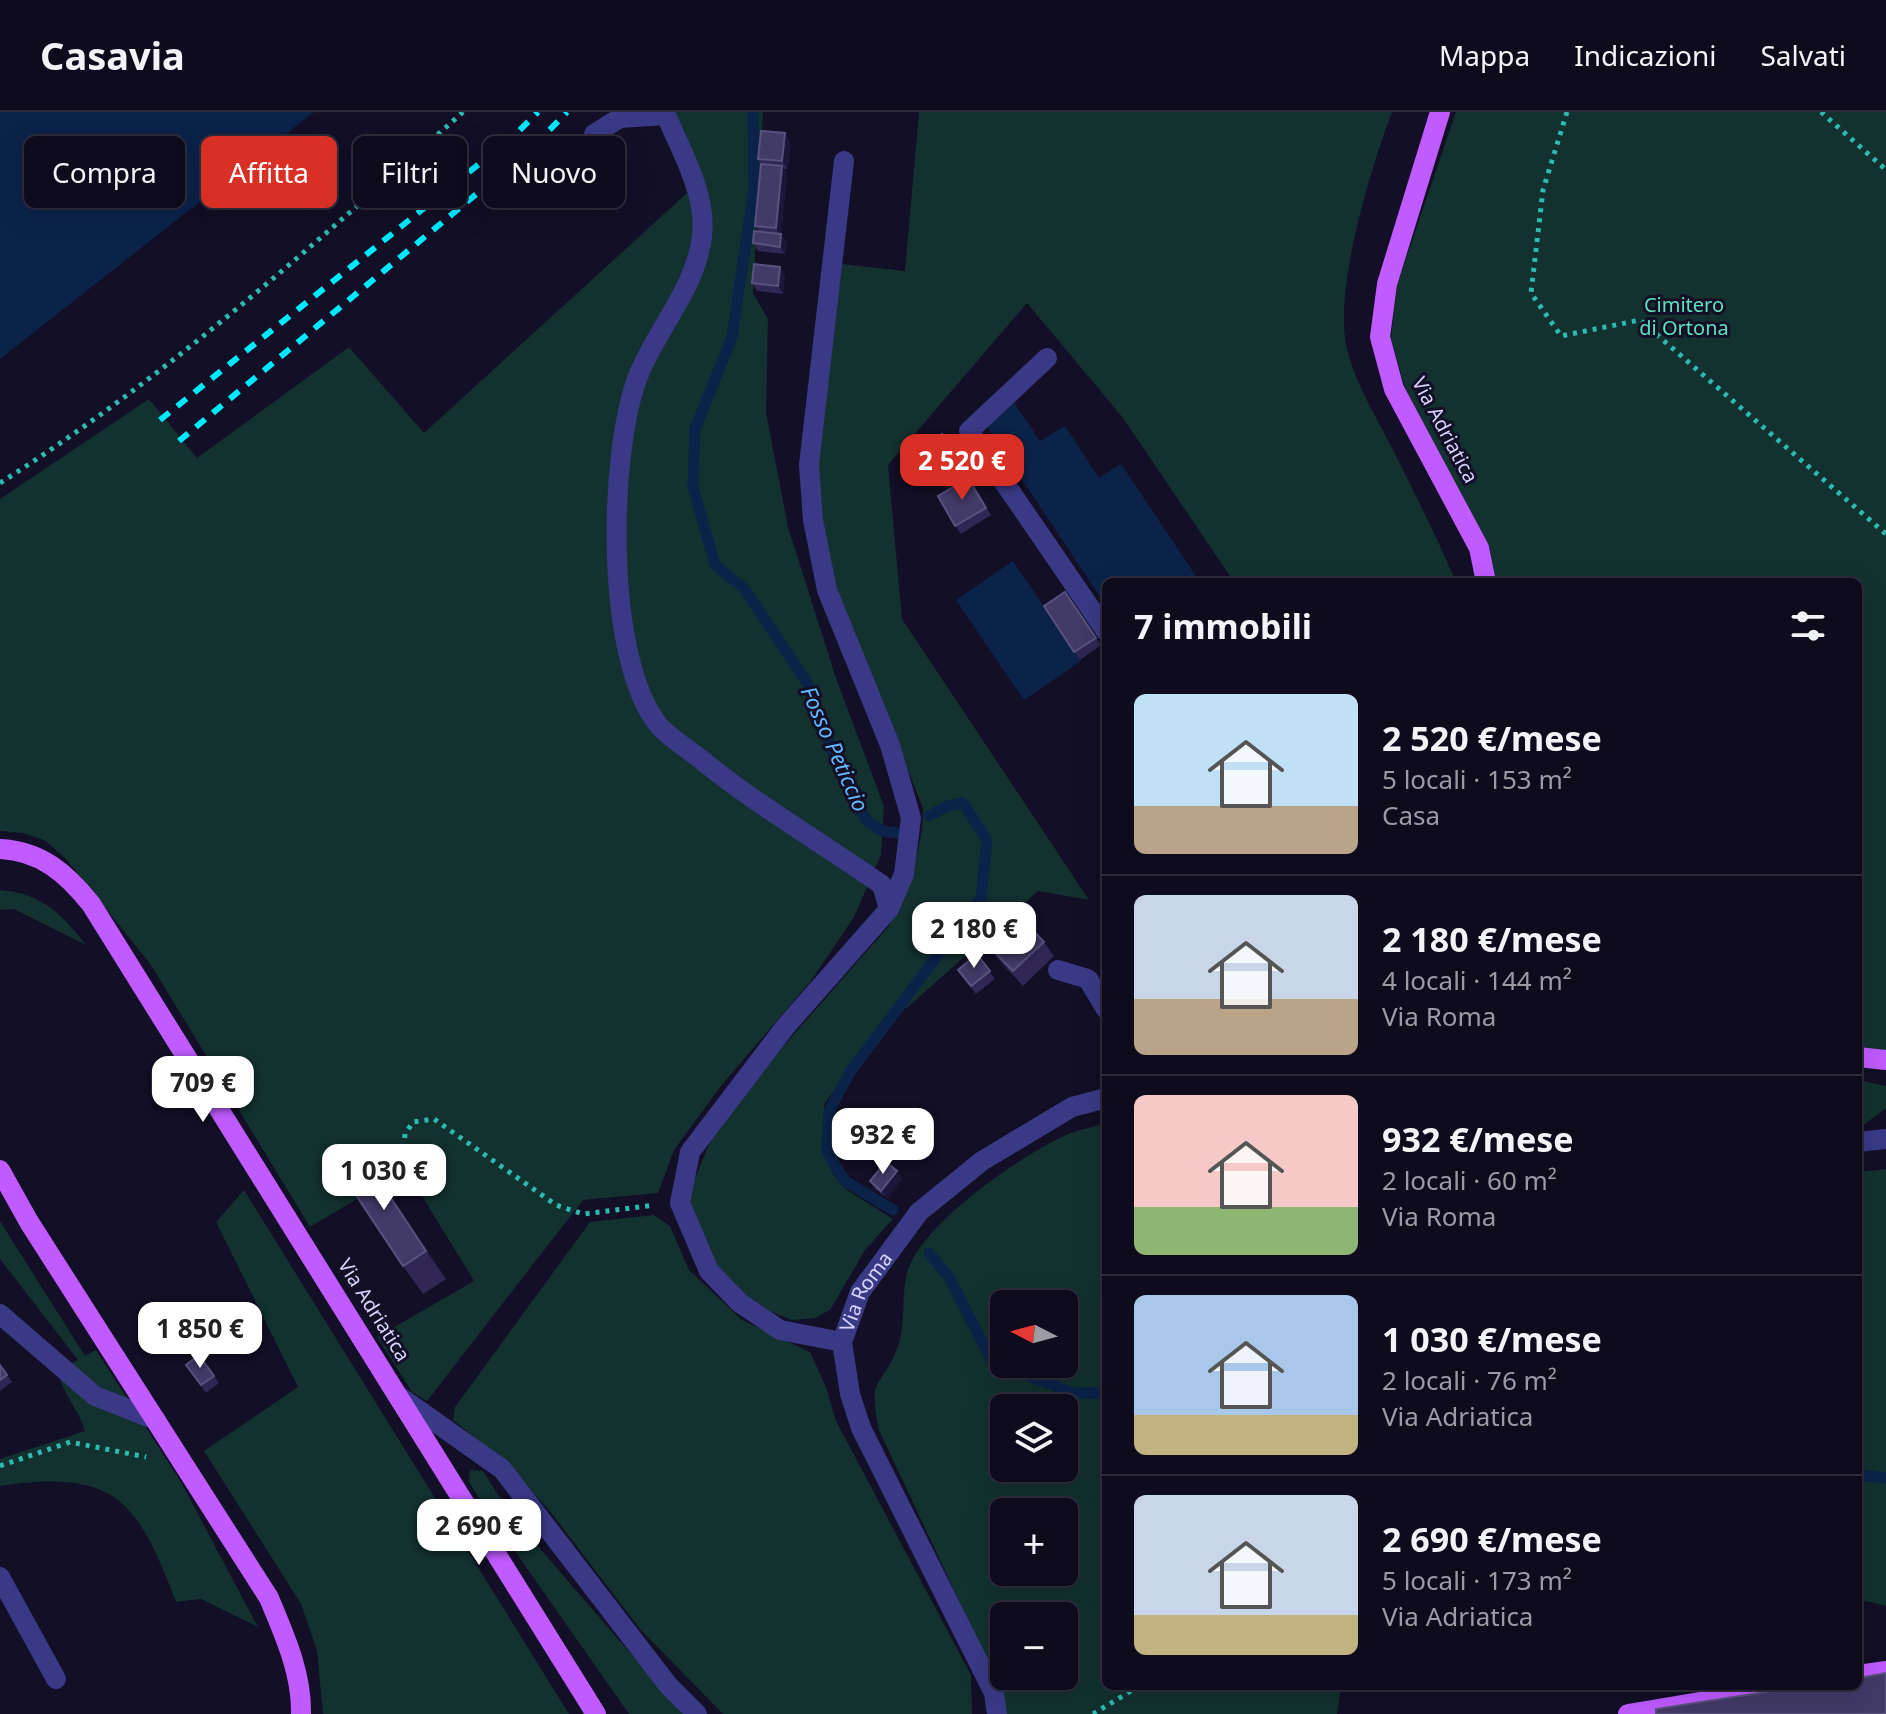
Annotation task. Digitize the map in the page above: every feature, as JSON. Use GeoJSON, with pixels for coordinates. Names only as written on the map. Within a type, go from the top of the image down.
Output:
{"type":"FeatureCollection","features":[{"type":"Feature","properties":{"kind":"main road","name":"Via Adriatica"},"geometry":{"type":"LineString","coordinates":[[1440,112],[1387,284],[1380,337],[1394,389],[1479,548],[1485,578]]}},
{"type":"Feature","properties":{"kind":"main road","name":"Via Adriatica"},"geometry":{"type":"LineString","coordinates":[[0,849],[32,854],[51,864],[68,876],[91,904],[596,1714]]}},
{"type":"Feature","properties":{"kind":"main road"},"geometry":{"type":"LineString","coordinates":[[1862,1057],[1886,1060]]}},
{"type":"Feature","properties":{"kind":"main road"},"geometry":{"type":"LineString","coordinates":[[0,1170],[269,1598],[289,1646],[301,1714]]}},
{"type":"Feature","properties":{"kind":"main road"},"geometry":{"type":"LineString","coordinates":[[1862,1674],[1886,1671]]}},
{"type":"Feature","properties":{"kind":"main road"},"geometry":{"type":"LineString","coordinates":[[1628,1714],[1771,1690]]}},
{"type":"Feature","properties":{"kind":"street"},"geometry":{"type":"LineString","coordinates":[[594,134],[620,118],[666,115],[702,211],[698,259],[671,319],[639,373],[621,436],[620,591],[623,632],[636,685],[660,727],[762,806],[882,885],[889,909]]}},
{"type":"Feature","properties":{"kind":"street"},"geometry":{"type":"LineString","coordinates":[[842,1342],[780,1330],[740,1303],[709,1271],[680,1203],[690,1152],[786,1026],[889,909],[904,874],[911,818],[890,745],[827,590],[813,520],[809,465],[844,161]]}},
{"type":"Feature","properties":{"kind":"street"},"geometry":{"type":"LineString","coordinates":[[1047,358],[969,431],[1102,625]]}},
{"type":"Feature","properties":{"kind":"street"},"geometry":{"type":"LineString","coordinates":[[1058,970],[1088,979],[1102,1002]]}},
{"type":"Feature","properties":{"kind":"street","name":"Via Roma"},"geometry":{"type":"LineString","coordinates":[[997,1714],[994,1693],[861,1428],[850,1394],[842,1342],[860,1292],[919,1212],[982,1161],[1072,1107],[1102,1099]]}},
{"type":"Feature","properties":{"kind":"street"},"geometry":{"type":"LineString","coordinates":[[1862,1142],[1886,1139]]}},
{"type":"Feature","properties":{"kind":"street"},"geometry":{"type":"LineString","coordinates":[[0,1314],[95,1396],[156,1420]]}},
{"type":"Feature","properties":{"kind":"street"},"geometry":{"type":"LineString","coordinates":[[400,1397],[502,1469],[668,1685],[697,1714]]}},
{"type":"Feature","properties":{"kind":"street"},"geometry":{"type":"LineString","coordinates":[[0,1577],[56,1679]]}},
{"type":"Feature","properties":{"kind":"path"},"geometry":{"type":"LineString","coordinates":[[0,483],[42,456],[273,281],[463,112]]}},
{"type":"Feature","properties":{"kind":"path"},"geometry":{"type":"LineString","coordinates":[[1567,112],[1543,190],[1531,293],[1561,336],[1640,320],[1886,534]]}},
{"type":"Feature","properties":{"kind":"path"},"geometry":{"type":"LineString","coordinates":[[1821,112],[1884,168],[1886,165]]}},
{"type":"Feature","properties":{"kind":"path"},"geometry":{"type":"LineString","coordinates":[[404,1148],[405,1134],[413,1122],[434,1119],[556,1205],[583,1214],[680,1203]]}},
{"type":"Feature","properties":{"kind":"path"},"geometry":{"type":"LineString","coordinates":[[0,1466],[70,1442],[184,1464]]}},
{"type":"Feature","properties":{"kind":"path"},"geometry":{"type":"LineString","coordinates":[[1093,1714],[1132,1690]]}},
{"type":"Feature","properties":{"kind":"green space"},"geometry":{"type":"Polygon","coordinates":[[[663,112],[763,112],[753,293],[768,319],[766,412],[788,527],[836,678],[884,806],[881,855],[854,917],[811,981],[721,1086],[674,1150],[658,1193],[583,1200],[427,1401],[412,1392],[377,1337],[474,1281],[406,1170],[310,1227],[151,965],[67,860],[46,841],[23,833],[0,831],[0,499],[149,399],[197,458],[349,347],[424,433],[687,193],[663,112]]]}},
{"type":"Feature","properties":{"kind":"green space"},"geometry":{"type":"Polygon","coordinates":[[[919,112],[1392,112],[1365,194],[1350,259],[1344,319],[1346,344],[1365,396],[1454,578],[1231,578],[1123,418],[1027,303],[888,465],[902,619],[1089,900],[1038,891],[908,1007],[881,1022],[824,1105],[824,1155],[834,1175],[847,1190],[893,1219],[865,1250],[830,1310],[815,1318],[792,1320],[769,1311],[741,1293],[720,1270],[693,1217],[689,1193],[709,1144],[766,1066],[888,927],[911,883],[922,830],[923,808],[833,584],[821,516],[817,461],[842,264],[905,271],[919,112]]]}},
{"type":"Feature","properties":{"kind":"green space","name":"Cimitero di Ortona"},"geometry":{"type":"Polygon","coordinates":[[[1456,112],[1886,112],[1886,1052],[1862,1049],[1862,578],[1495,578],[1490,549],[1405,388],[1391,338],[1397,285],[1456,112]]]}},
{"type":"Feature","properties":{"kind":"green space"},"geometry":{"type":"Polygon","coordinates":[[[0,890],[27,896],[49,907],[86,945],[14,909],[0,910],[0,890]]]}},
{"type":"Feature","properties":{"kind":"green space"},"geometry":{"type":"Polygon","coordinates":[[[1862,1081],[1886,1086],[1886,1108],[1862,1126],[1862,1081]]]}},
{"type":"Feature","properties":{"kind":"green space"},"geometry":{"type":"Polygon","coordinates":[[[1102,1124],[1102,1690],[1340,1690],[1337,1714],[1007,1714],[1000,1690],[1078,1690],[1078,1602],[990,1602],[990,1667],[879,1430],[875,1399],[878,1383],[898,1346],[905,1282],[916,1254],[952,1212],[1002,1173],[1052,1142],[1102,1124]]]}},
{"type":"Feature","properties":{"kind":"green space"},"geometry":{"type":"Polygon","coordinates":[[[1886,1169],[1886,1606],[1862,1600],[1862,1172],[1886,1169]]]}},
{"type":"Feature","properties":{"kind":"green space"},"geometry":{"type":"Polygon","coordinates":[[[244,1190],[569,1714],[323,1714],[317,1651],[301,1604],[204,1451],[298,1387],[216,1222],[244,1190]]]}},
{"type":"Feature","properties":{"kind":"green space"},"geometry":{"type":"Polygon","coordinates":[[[654,1215],[670,1226],[689,1270],[742,1320],[810,1352],[826,1387],[836,1421],[971,1675],[972,1714],[723,1714],[640,1629],[552,1514],[507,1463],[453,1420],[455,1407],[590,1222],[654,1215]]]}},
{"type":"Feature","properties":{"kind":"green space"},"geometry":{"type":"Polygon","coordinates":[[[0,1221],[85,1356],[96,1350],[181,1482],[258,1627],[201,1599],[176,1602],[148,1538],[134,1516],[117,1499],[96,1488],[71,1483],[0,1486],[0,1459],[85,1431],[60,1379],[67,1366],[78,1360],[0,1259],[0,1221]]]}},
{"type":"Feature","properties":{"kind":"green space"},"geometry":{"type":"Polygon","coordinates":[[[470,1470],[483,1471],[511,1515],[683,1714],[629,1714],[489,1514],[469,1482],[470,1470]]]}},
{"type":"Feature","properties":{"kind":"water"},"geometry":{"type":"Polygon","coordinates":[[[0,112],[314,112],[283,136],[201,136],[201,201],[0,359],[0,112]]]}},
{"type":"Feature","properties":{"kind":"water"},"geometry":{"type":"Polygon","coordinates":[[[1013,401],[1040,441],[1065,426],[1099,478],[1121,464],[1197,578],[1102,578],[1102,600],[983,421],[1013,401]]]}},
{"type":"Feature","properties":{"kind":"water"},"geometry":{"type":"Polygon","coordinates":[[[1013,561],[1081,661],[1024,700],[956,600],[1013,561]]]}},
{"type":"Feature","properties":{"kind":"building"},"geometry":{"type":"Polygon","coordinates":[[[761,131],[785,133],[782,161],[758,159],[761,131]]]}},
{"type":"Feature","properties":{"kind":"building"},"geometry":{"type":"Polygon","coordinates":[[[761,164],[782,166],[776,228],[755,226],[761,164]]]}},
{"type":"Feature","properties":{"kind":"building"},"geometry":{"type":"Polygon","coordinates":[[[754,231],[781,234],[780,247],[753,243],[754,231]]]}},
{"type":"Feature","properties":{"kind":"building"},"geometry":{"type":"Polygon","coordinates":[[[754,264],[780,267],[778,286],[752,283],[754,264]]]}},
{"type":"Feature","properties":{"kind":"building"},"geometry":{"type":"Polygon","coordinates":[[[942,434],[957,457],[926,477],[911,455],[942,434]]]}},
{"type":"Feature","properties":{"kind":"building"},"geometry":{"type":"Polygon","coordinates":[[[968,478],[986,508],[955,526],[938,496],[968,478]]]}},
{"type":"Feature","properties":{"kind":"building"},"geometry":{"type":"Polygon","coordinates":[[[1065,592],[1096,638],[1074,652],[1044,606],[1065,592]]]}},
{"type":"Feature","properties":{"kind":"building"},"geometry":{"type":"Polygon","coordinates":[[[1019,915],[1044,942],[1013,971],[988,945],[1019,915]]]}},
{"type":"Feature","properties":{"kind":"building"},"geometry":{"type":"Polygon","coordinates":[[[977,954],[990,971],[971,986],[958,970],[977,954]]]}},
{"type":"Feature","properties":{"kind":"building"},"geometry":{"type":"Polygon","coordinates":[[[365,1159],[426,1251],[403,1266],[342,1174],[365,1159]]]}},
{"type":"Feature","properties":{"kind":"building"},"geometry":{"type":"Polygon","coordinates":[[[886,1162],[897,1171],[881,1191],[870,1181],[886,1162]]]}},
{"type":"Feature","properties":{"kind":"building"},"geometry":{"type":"Polygon","coordinates":[[[199,1355],[214,1376],[201,1385],[186,1365],[199,1355]]]}},
{"type":"Feature","properties":{"kind":"building"},"geometry":{"type":"Polygon","coordinates":[[[0,1365],[7,1375],[0,1380],[0,1365]]]}},
{"type":"Feature","properties":{"kind":"building"},"geometry":{"type":"Polygon","coordinates":[[[1886,1673],[1886,1714],[1656,1714],[1656,1709],[1778,1690],[1862,1690],[1862,1677],[1886,1673]]]}},
{"type":"Feature","properties":{"kind":"waterway","name":"Fosso Peticcio"},"geometry":{"type":"LineString","coordinates":[[753,112],[754,188],[732,337],[695,429],[693,487],[715,565],[744,588],[808,684],[829,744],[866,820],[882,831],[898,833]]}},
{"type":"Feature","properties":{"kind":"waterway","name":"Fosso Peticcio"},"geometry":{"type":"LineString","coordinates":[[893,1210],[845,1181],[827,1152],[829,1111],[850,1072],[981,898],[987,840],[963,803],[947,806],[929,816]]}},
{"type":"Feature","properties":{"kind":"waterway","name":"Fosso Peticcio"},"geometry":{"type":"LineString","coordinates":[[929,1253],[949,1277],[992,1361],[1073,1393],[1102,1393]]}},
{"type":"Feature","properties":{"kind":"waterway","name":"Fosso Peticcio"},"geometry":{"type":"LineString","coordinates":[[1862,1475],[1886,1478]]}},
{"type":"Feature","properties":{"kind":"railway"},"geometry":{"type":"LineString","coordinates":[[160,420],[514,136],[538,112]]}},
{"type":"Feature","properties":{"kind":"railway"},"geometry":{"type":"LineString","coordinates":[[179,441],[533,147],[567,112]]}}]}
